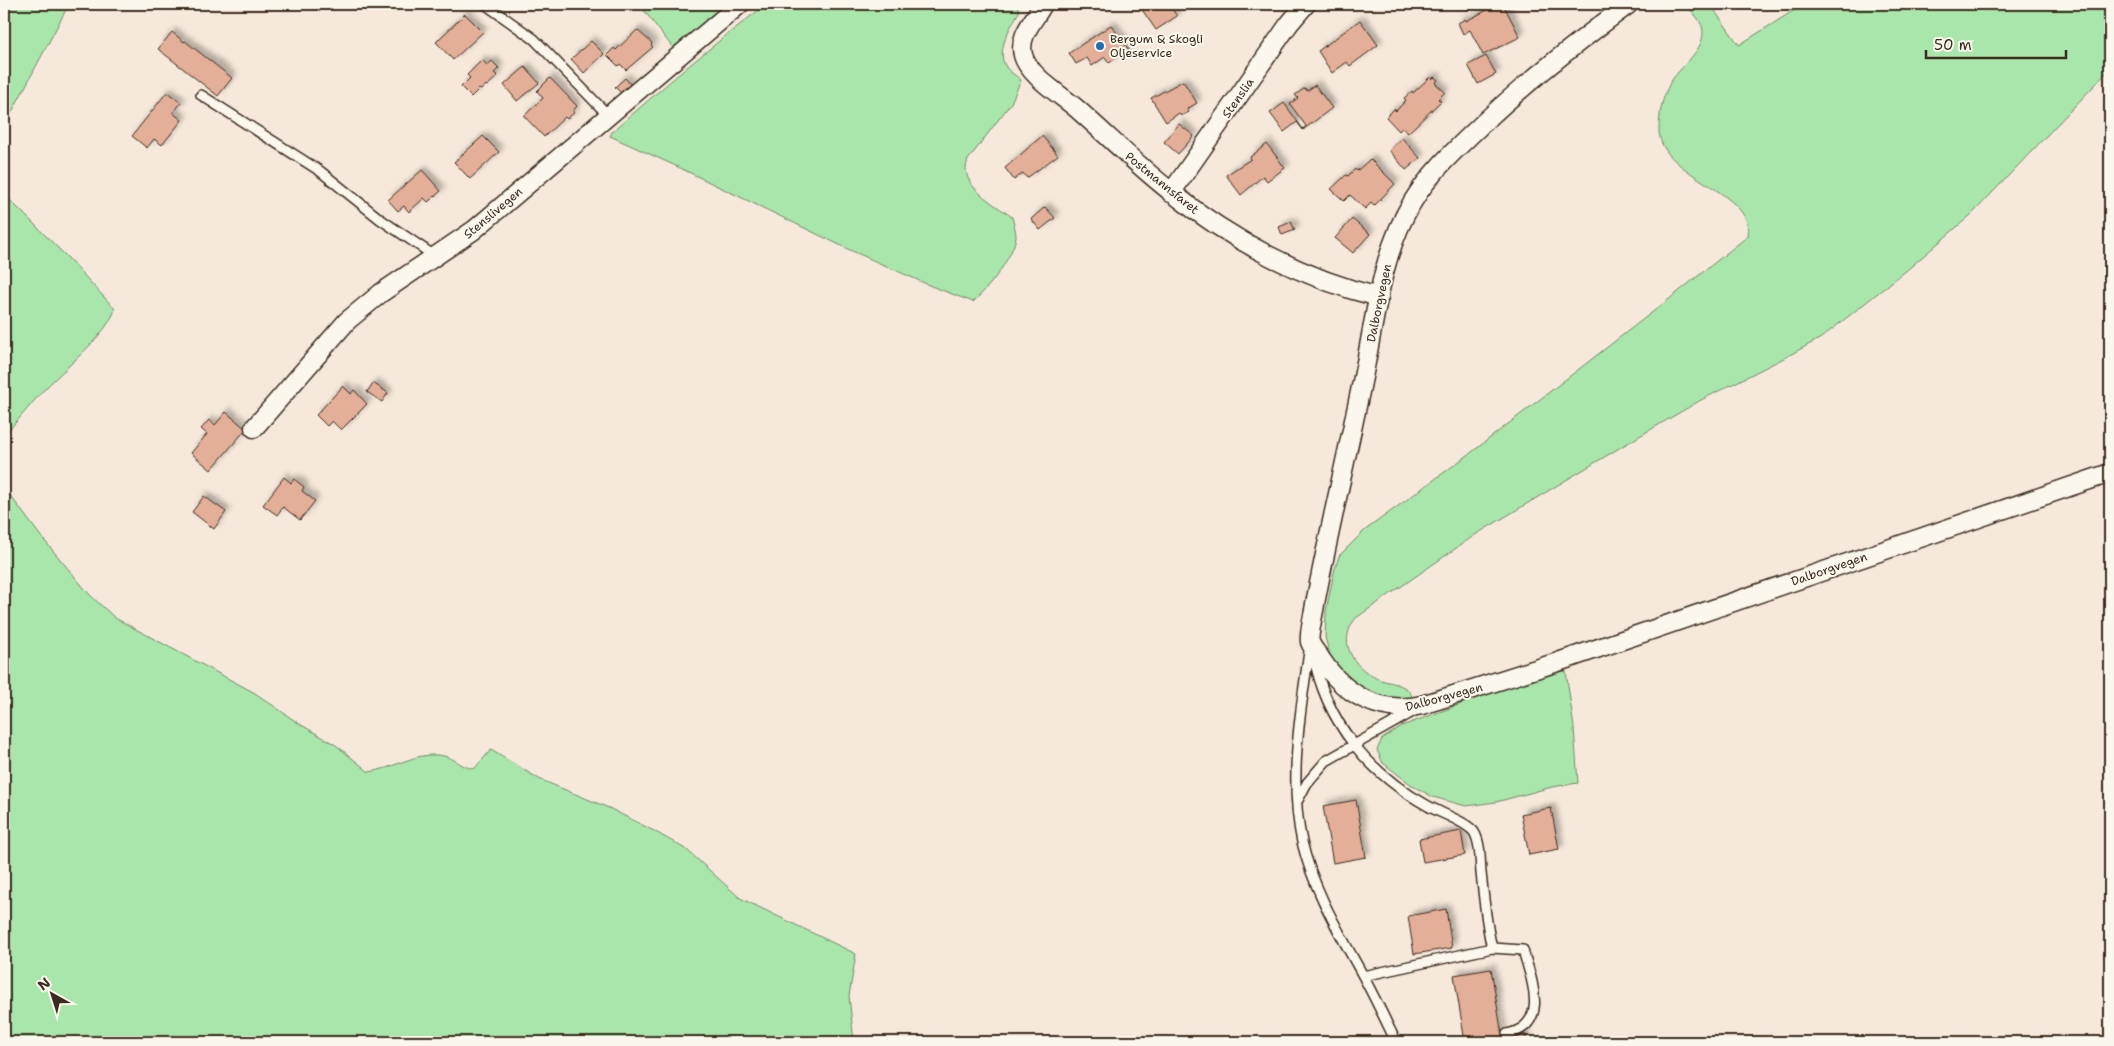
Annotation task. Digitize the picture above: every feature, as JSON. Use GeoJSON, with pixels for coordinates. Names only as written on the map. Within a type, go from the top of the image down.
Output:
{"type":"FeatureCollection","features":[{"type":"Feature","properties":{"kind":"street","name":"Stenslivegen"},"geometry":{"type":"LineString","coordinates":[[254,428],[347,321],[381,293],[436,257],[492,216],[740,4]]}},
{"type":"Feature","properties":{"kind":"street","name":"Postmannsfaret"},"geometry":{"type":"LineString","coordinates":[[1044,4],[1028,29],[1022,44],[1024,58],[1028,65],[1171,192],[1201,215],[1272,257],[1361,292],[1379,297]]}},
{"type":"Feature","properties":{"kind":"street","name":"Stenslia"},"geometry":{"type":"LineString","coordinates":[[1171,192],[1306,4]]}},
{"type":"Feature","properties":{"kind":"street","name":"Dalborgvegen"},"geometry":{"type":"LineString","coordinates":[[1630,4],[1537,73],[1437,168],[1403,218],[1394,241],[1379,297],[1320,574],[1310,642],[1344,687],[1357,697],[1383,707],[1408,709],[1422,706],[1558,662],[2110,473]]}},
{"type":"Feature","properties":{"kind":"lane"},"geometry":{"type":"LineString","coordinates":[[485,4],[534,39],[608,115]]}},
{"type":"Feature","properties":{"kind":"lane"},"geometry":{"type":"LineString","coordinates":[[201,95],[320,171],[380,219],[436,257]]}},
{"type":"Feature","properties":{"kind":"lane"},"geometry":{"type":"LineString","coordinates":[[1310,642],[1323,694],[1354,744],[1370,764],[1427,806],[1464,824],[1474,833],[1479,849],[1487,929],[1492,948]]}},
{"type":"Feature","properties":{"kind":"lane"},"geometry":{"type":"LineString","coordinates":[[1310,642],[1298,740],[1297,801],[1302,842],[1314,878],[1331,916],[1396,1042]]}},
{"type":"Feature","properties":{"kind":"lane"},"geometry":{"type":"LineString","coordinates":[[1297,801],[1317,770],[1332,757],[1401,720],[1422,706]]}},
{"type":"Feature","properties":{"kind":"lane"},"geometry":{"type":"LineString","coordinates":[[1363,976],[1492,948],[1523,950],[1536,1004],[1533,1015],[1522,1028],[1507,1034]]}},
{"type":"Feature","properties":{"kind":"green space"},"geometry":{"type":"Polygon","coordinates":[[[4,4],[69,4],[4,127],[4,4]]]}},
{"type":"Feature","properties":{"kind":"green space"},"geometry":{"type":"Polygon","coordinates":[[[639,4],[726,4],[673,48],[639,4]]]}},
{"type":"Feature","properties":{"kind":"green space"},"geometry":{"type":"Polygon","coordinates":[[[767,4],[1017,4],[1019,12],[1005,39],[1002,54],[1006,67],[1021,80],[1011,103],[968,160],[966,169],[968,178],[973,186],[988,200],[1012,217],[1016,236],[1011,253],[999,272],[973,302],[931,286],[850,250],[610,136],[612,132],[688,66],[767,4]]]}},
{"type":"Feature","properties":{"kind":"green space"},"geometry":{"type":"Polygon","coordinates":[[[1678,4],[1710,4],[1739,45],[1804,4],[2110,4],[2110,69],[1972,214],[1907,270],[1821,338],[1701,400],[1626,444],[1475,535],[1356,618],[1350,627],[1348,635],[1348,644],[1354,660],[1367,673],[1376,678],[1404,687],[1410,692],[1413,700],[1393,699],[1368,693],[1350,682],[1330,655],[1325,637],[1326,611],[1339,556],[1364,531],[1472,452],[1748,236],[1746,220],[1737,207],[1675,160],[1664,147],[1659,131],[1662,106],[1670,83],[1696,52],[1703,35],[1702,26],[1696,16],[1688,8],[1678,4]]]}},
{"type":"Feature","properties":{"kind":"green space"},"geometry":{"type":"Polygon","coordinates":[[[4,194],[68,258],[115,309],[94,341],[42,392],[4,435],[4,194]]]}},
{"type":"Feature","properties":{"kind":"green space"},"geometry":{"type":"Polygon","coordinates":[[[4,487],[39,534],[90,595],[115,618],[255,693],[298,723],[336,745],[369,772],[429,755],[444,756],[474,769],[491,750],[539,779],[609,808],[654,831],[687,850],[740,898],[856,954],[849,996],[854,1042],[4,1042],[4,487]]]}},
{"type":"Feature","properties":{"kind":"green space"},"geometry":{"type":"Polygon","coordinates":[[[1566,671],[1574,728],[1578,783],[1552,787],[1496,802],[1466,806],[1433,797],[1413,786],[1383,763],[1377,750],[1382,739],[1402,726],[1544,673],[1566,671]]]}},
{"type":"Feature","properties":{"kind":"building"},"geometry":{"type":"Polygon","coordinates":[[[1138,4],[1168,4],[1177,16],[1156,30],[1138,4]]]}},
{"type":"Feature","properties":{"kind":"building"},"geometry":{"type":"Polygon","coordinates":[[[1499,4],[1503,4],[1520,37],[1483,55],[1470,30],[1463,34],[1458,23],[1465,19],[1466,21],[1499,4]]]}},
{"type":"Feature","properties":{"kind":"building"},"geometry":{"type":"Polygon","coordinates":[[[465,14],[483,32],[453,60],[436,42],[465,14]]]}},
{"type":"Feature","properties":{"kind":"building"},"geometry":{"type":"Polygon","coordinates":[[[1360,20],[1378,45],[1350,66],[1347,62],[1332,73],[1318,51],[1360,20]]]}},
{"type":"Feature","properties":{"kind":"building"},"geometry":{"type":"Polygon","coordinates":[[[1111,25],[1129,50],[1109,63],[1105,57],[1092,66],[1087,58],[1076,64],[1069,53],[1111,25]]]}},
{"type":"Feature","properties":{"kind":"building"},"geometry":{"type":"Polygon","coordinates":[[[637,30],[652,43],[653,47],[626,70],[620,64],[618,66],[607,55],[614,48],[616,50],[637,30]]]}},
{"type":"Feature","properties":{"kind":"building"},"geometry":{"type":"Polygon","coordinates":[[[172,32],[232,78],[218,96],[158,49],[172,32]]]}},
{"type":"Feature","properties":{"kind":"building"},"geometry":{"type":"Polygon","coordinates":[[[591,41],[604,54],[584,73],[571,59],[591,41]]]}},
{"type":"Feature","properties":{"kind":"building"},"geometry":{"type":"Polygon","coordinates":[[[1486,56],[1496,74],[1478,84],[1468,65],[1486,56]]]}},
{"type":"Feature","properties":{"kind":"building"},"geometry":{"type":"Polygon","coordinates":[[[482,60],[487,65],[492,61],[499,68],[494,73],[498,76],[471,97],[461,87],[470,78],[467,75],[482,60]]]}},
{"type":"Feature","properties":{"kind":"building"},"geometry":{"type":"Polygon","coordinates":[[[525,67],[539,83],[517,101],[504,85],[525,67]]]}},
{"type":"Feature","properties":{"kind":"building"},"geometry":{"type":"Polygon","coordinates":[[[1430,77],[1438,80],[1435,83],[1445,92],[1438,99],[1441,101],[1408,133],[1402,128],[1399,131],[1386,117],[1394,109],[1396,111],[1406,100],[1404,98],[1412,91],[1413,93],[1430,77]]]}},
{"type":"Feature","properties":{"kind":"building"},"geometry":{"type":"Polygon","coordinates":[[[550,78],[577,106],[573,111],[574,113],[567,119],[565,117],[544,137],[524,116],[543,98],[537,91],[550,78]]]}},
{"type":"Feature","properties":{"kind":"building"},"geometry":{"type":"Polygon","coordinates":[[[625,78],[631,85],[622,94],[615,87],[625,78]]]}},
{"type":"Feature","properties":{"kind":"building"},"geometry":{"type":"Polygon","coordinates":[[[1183,81],[1197,103],[1187,109],[1189,112],[1181,116],[1179,113],[1166,122],[1151,98],[1183,81]]]}},
{"type":"Feature","properties":{"kind":"building"},"geometry":{"type":"Polygon","coordinates":[[[1315,85],[1332,108],[1303,130],[1297,122],[1284,132],[1270,113],[1284,103],[1303,129],[1306,126],[1290,104],[1298,98],[1295,95],[1305,88],[1307,91],[1315,85]]]}},
{"type":"Feature","properties":{"kind":"building"},"geometry":{"type":"Polygon","coordinates":[[[167,92],[181,103],[173,113],[182,120],[162,145],[154,139],[147,148],[132,136],[167,92]]]}},
{"type":"Feature","properties":{"kind":"building"},"geometry":{"type":"Polygon","coordinates":[[[1179,124],[1194,136],[1178,154],[1164,142],[1179,124]]]}},
{"type":"Feature","properties":{"kind":"building"},"geometry":{"type":"Polygon","coordinates":[[[483,136],[499,152],[470,179],[454,162],[483,136]]]}},
{"type":"Feature","properties":{"kind":"building"},"geometry":{"type":"Polygon","coordinates":[[[1042,136],[1058,155],[1027,178],[1023,173],[1014,180],[1005,168],[1042,136]]]}},
{"type":"Feature","properties":{"kind":"building"},"geometry":{"type":"Polygon","coordinates":[[[1402,138],[1420,158],[1406,170],[1389,150],[1402,138]]]}},
{"type":"Feature","properties":{"kind":"building"},"geometry":{"type":"Polygon","coordinates":[[[1267,144],[1285,168],[1267,181],[1263,176],[1241,195],[1226,175],[1251,159],[1250,157],[1267,144]]]}},
{"type":"Feature","properties":{"kind":"building"},"geometry":{"type":"Polygon","coordinates":[[[1370,159],[1395,184],[1374,206],[1371,203],[1365,209],[1350,195],[1344,201],[1331,189],[1346,175],[1348,176],[1355,169],[1357,171],[1370,159]]]}},
{"type":"Feature","properties":{"kind":"building"},"geometry":{"type":"Polygon","coordinates":[[[422,170],[441,191],[428,202],[424,198],[409,212],[404,206],[398,211],[388,200],[422,170]]]}},
{"type":"Feature","properties":{"kind":"building"},"geometry":{"type":"Polygon","coordinates":[[[1045,207],[1055,218],[1040,230],[1031,219],[1045,207]]]}},
{"type":"Feature","properties":{"kind":"building"},"geometry":{"type":"Polygon","coordinates":[[[1352,219],[1370,234],[1353,253],[1335,238],[1352,219]]]}},
{"type":"Feature","properties":{"kind":"building"},"geometry":{"type":"Polygon","coordinates":[[[1291,222],[1295,230],[1282,235],[1279,227],[1291,222]]]}},
{"type":"Feature","properties":{"kind":"building"},"geometry":{"type":"Polygon","coordinates":[[[373,383],[388,393],[382,402],[367,392],[373,383]]]}},
{"type":"Feature","properties":{"kind":"building"},"geometry":{"type":"Polygon","coordinates":[[[343,386],[351,394],[354,390],[367,404],[341,430],[332,421],[327,426],[316,415],[343,386]]]}},
{"type":"Feature","properties":{"kind":"building"},"geometry":{"type":"Polygon","coordinates":[[[226,412],[246,429],[211,470],[191,453],[207,434],[201,429],[209,420],[215,425],[226,412]]]}},
{"type":"Feature","properties":{"kind":"building"},"geometry":{"type":"Polygon","coordinates":[[[284,477],[291,483],[294,479],[304,487],[302,491],[315,501],[300,520],[283,507],[277,515],[263,505],[284,477]]]}},
{"type":"Feature","properties":{"kind":"building"},"geometry":{"type":"Polygon","coordinates":[[[204,496],[226,512],[214,529],[192,512],[204,496]]]}},
{"type":"Feature","properties":{"kind":"building"},"geometry":{"type":"Polygon","coordinates":[[[1356,800],[1366,857],[1333,863],[1323,806],[1356,800]]]}},
{"type":"Feature","properties":{"kind":"building"},"geometry":{"type":"Polygon","coordinates":[[[1551,808],[1559,849],[1529,855],[1521,814],[1551,808]]]}},
{"type":"Feature","properties":{"kind":"building"},"geometry":{"type":"Polygon","coordinates":[[[1461,831],[1465,855],[1423,862],[1419,839],[1461,831]]]}},
{"type":"Feature","properties":{"kind":"building"},"geometry":{"type":"Polygon","coordinates":[[[1446,909],[1452,948],[1414,954],[1408,916],[1446,909]]]}},
{"type":"Feature","properties":{"kind":"building"},"geometry":{"type":"Polygon","coordinates":[[[1491,969],[1503,1041],[1515,1039],[1525,1034],[1527,1042],[1465,1042],[1454,975],[1491,969]]]}},
{"type":"Feature","properties":{"kind":"place","name":"Bergum & Skogli Oljeservice"},"geometry":{"type":"Point","coordinates":[1100,46]}}]}
